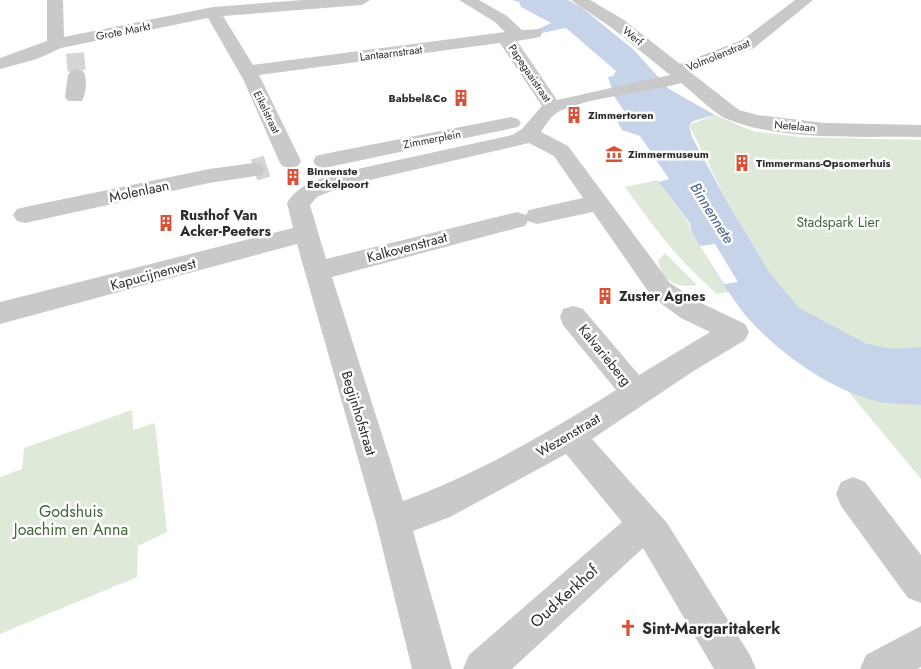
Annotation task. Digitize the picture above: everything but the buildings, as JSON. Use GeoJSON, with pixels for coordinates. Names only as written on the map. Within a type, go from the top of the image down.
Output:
{"type":"FeatureCollection","features":[{"type":"Feature","properties":{"kind":"street"},"geometry":{"type":"LineString","coordinates":[[55,0],[56,44]]}},
{"type":"Feature","properties":{"kind":"street","name":"Grote Markt"},"geometry":{"type":"LineString","coordinates":[[0,64],[31,55],[56,44],[77,46],[237,5],[356,0]]}},
{"type":"Feature","properties":{"kind":"street","name":"Papegaaistraat"},"geometry":{"type":"LineString","coordinates":[[467,0],[501,19],[517,34],[511,37],[541,120]]}},
{"type":"Feature","properties":{"kind":"street","name":"Werf"},"geometry":{"type":"LineString","coordinates":[[583,0],[618,24],[674,77]]}},
{"type":"Feature","properties":{"kind":"street","name":"Volmolenstraat"},"geometry":{"type":"LineString","coordinates":[[674,77],[748,44],[805,0]]}},
{"type":"Feature","properties":{"kind":"street","name":"Eikelstraat"},"geometry":{"type":"LineString","coordinates":[[213,12],[248,71],[290,161]]}},
{"type":"Feature","properties":{"kind":"street","name":"Lantaarnstraat"},"geometry":{"type":"LineString","coordinates":[[248,71],[534,33]]}},
{"type":"Feature","properties":{"kind":"street"},"geometry":{"type":"LineString","coordinates":[[75,97],[76,75]]}},
{"type":"Feature","properties":{"kind":"street","name":"Zimmerplein"},"geometry":{"type":"LineString","coordinates":[[338,180],[509,143],[541,120],[580,98],[674,77]]}},
{"type":"Feature","properties":{"kind":"street","name":"Netelaan"},"geometry":{"type":"LineString","coordinates":[[674,77],[732,114],[752,121],[792,127],[921,131]]}},
{"type":"Feature","properties":{"kind":"street"},"geometry":{"type":"LineString","coordinates":[[541,120],[598,203]]}},
{"type":"Feature","properties":{"kind":"street","name":"Zimmerplein"},"geometry":{"type":"LineString","coordinates":[[324,161],[541,120]]}},
{"type":"Feature","properties":{"kind":"street"},"geometry":{"type":"LineString","coordinates":[[290,161],[317,158],[324,161],[338,180]]}},
{"type":"Feature","properties":{"kind":"street","name":"Molenlaan"},"geometry":{"type":"LineString","coordinates":[[24,215],[290,161]]}},
{"type":"Feature","properties":{"kind":"street","name":"Begijnhofstraat"},"geometry":{"type":"LineString","coordinates":[[338,180],[309,192],[298,203],[336,338],[392,522],[432,669]]}},
{"type":"Feature","properties":{"kind":"street","name":"Kalkovenstraat"},"geometry":{"type":"LineString","coordinates":[[318,271],[516,220],[598,203]]}},
{"type":"Feature","properties":{"kind":"street","name":"Wezenstraat"},"geometry":{"type":"LineString","coordinates":[[392,522],[438,505],[570,436],[736,332],[690,310],[661,290],[598,203]]}},
{"type":"Feature","properties":{"kind":"street","name":"Kapucijnenvest"},"geometry":{"type":"LineString","coordinates":[[0,313],[306,233]]}},
{"type":"Feature","properties":{"kind":"street","name":"Kalvarieberg"},"geometry":{"type":"LineString","coordinates":[[574,317],[636,393]]}},
{"type":"Feature","properties":{"kind":"street"},"geometry":{"type":"LineString","coordinates":[[570,436],[655,535],[736,669]]}},
{"type":"Feature","properties":{"kind":"street"},"geometry":{"type":"LineString","coordinates":[[853,494],[921,585]]}},
{"type":"Feature","properties":{"kind":"street","name":"Oud-Kerkhof"},"geometry":{"type":"LineString","coordinates":[[483,669],[646,523]]}},
{"type":"Feature","properties":{"kind":"street"},"geometry":{"type":"LineString","coordinates":[[880,669],[921,645]]}},
{"type":"Feature","properties":{"kind":"green space","name":"Stadspark Lier"},"geometry":{"type":"Polygon","coordinates":[[[715,115],[753,131],[799,137],[921,140],[921,479],[847,390],[770,273],[729,205],[689,125],[715,115]]]}},
{"type":"Feature","properties":{"kind":"green space"},"geometry":{"type":"Polygon","coordinates":[[[658,180],[689,223],[690,230],[730,292],[717,294],[678,256],[625,187],[658,180]]]}},
{"type":"Feature","properties":{"kind":"green space"},"geometry":{"type":"Polygon","coordinates":[[[665,253],[697,285],[683,286],[672,282],[663,274],[658,261],[665,253]]]}},
{"type":"Feature","properties":{"kind":"green space","name":"Godshuis Joachim en Anna"},"geometry":{"type":"Polygon","coordinates":[[[132,410],[133,430],[155,423],[167,532],[138,546],[137,577],[0,634],[0,477],[22,469],[24,448],[132,410]]]}},
{"type":"Feature","properties":{"kind":"water","name":"Binnennete"},"geometry":{"type":"Polygon","coordinates":[[[512,0],[568,0],[581,7],[634,50],[669,89],[715,115],[693,121],[689,125],[692,137],[729,205],[770,273],[799,308],[867,344],[893,349],[921,347],[921,405],[887,403],[867,399],[847,391],[807,369],[755,326],[728,292],[691,231],[690,223],[659,182],[669,179],[640,136],[622,130],[618,123],[619,117],[627,115],[614,96],[608,77],[613,76],[616,71],[566,28],[542,33],[536,30],[551,23],[521,7],[519,2],[512,0]]]}},
{"type":"Feature","properties":{"kind":"pier"},"geometry":{"type":"Polygon","coordinates":[[[715,244],[738,282],[724,284],[700,246],[715,244]]]}},
{"type":"Feature","properties":{"kind":"tunnel"},"geometry":{"type":"LineString","coordinates":[[75,53],[77,75]]}},
{"type":"Feature","properties":{"kind":"tunnel"},"geometry":{"type":"LineString","coordinates":[[254,170],[267,166]]}},
{"type":"Feature","properties":{"kind":"place","name":"Babbel&Co"},"geometry":{"type":"Point","coordinates":[461,98]}},
{"type":"Feature","properties":{"kind":"place","name":"Zimmertoren"},"geometry":{"type":"Point","coordinates":[574,115]}},
{"type":"Feature","properties":{"kind":"place","name":"Zimmermuseum"},"geometry":{"type":"Point","coordinates":[614,154]}},
{"type":"Feature","properties":{"kind":"place","name":"Timmermans-Opsomerhuis"},"geometry":{"type":"Point","coordinates":[742,163]}},
{"type":"Feature","properties":{"kind":"place","name":"Binnenste Eeckelpoort"},"geometry":{"type":"Point","coordinates":[293,177]}},
{"type":"Feature","properties":{"kind":"place","name":"Rusthof Van Acker-Peeters"},"geometry":{"type":"Point","coordinates":[166,223]}},
{"type":"Feature","properties":{"kind":"place","name":"Zuster Agnes"},"geometry":{"type":"Point","coordinates":[605,296]}},
{"type":"Feature","properties":{"kind":"place","name":"Sint-Margaritakerk"},"geometry":{"type":"Point","coordinates":[628,628]}}]}
